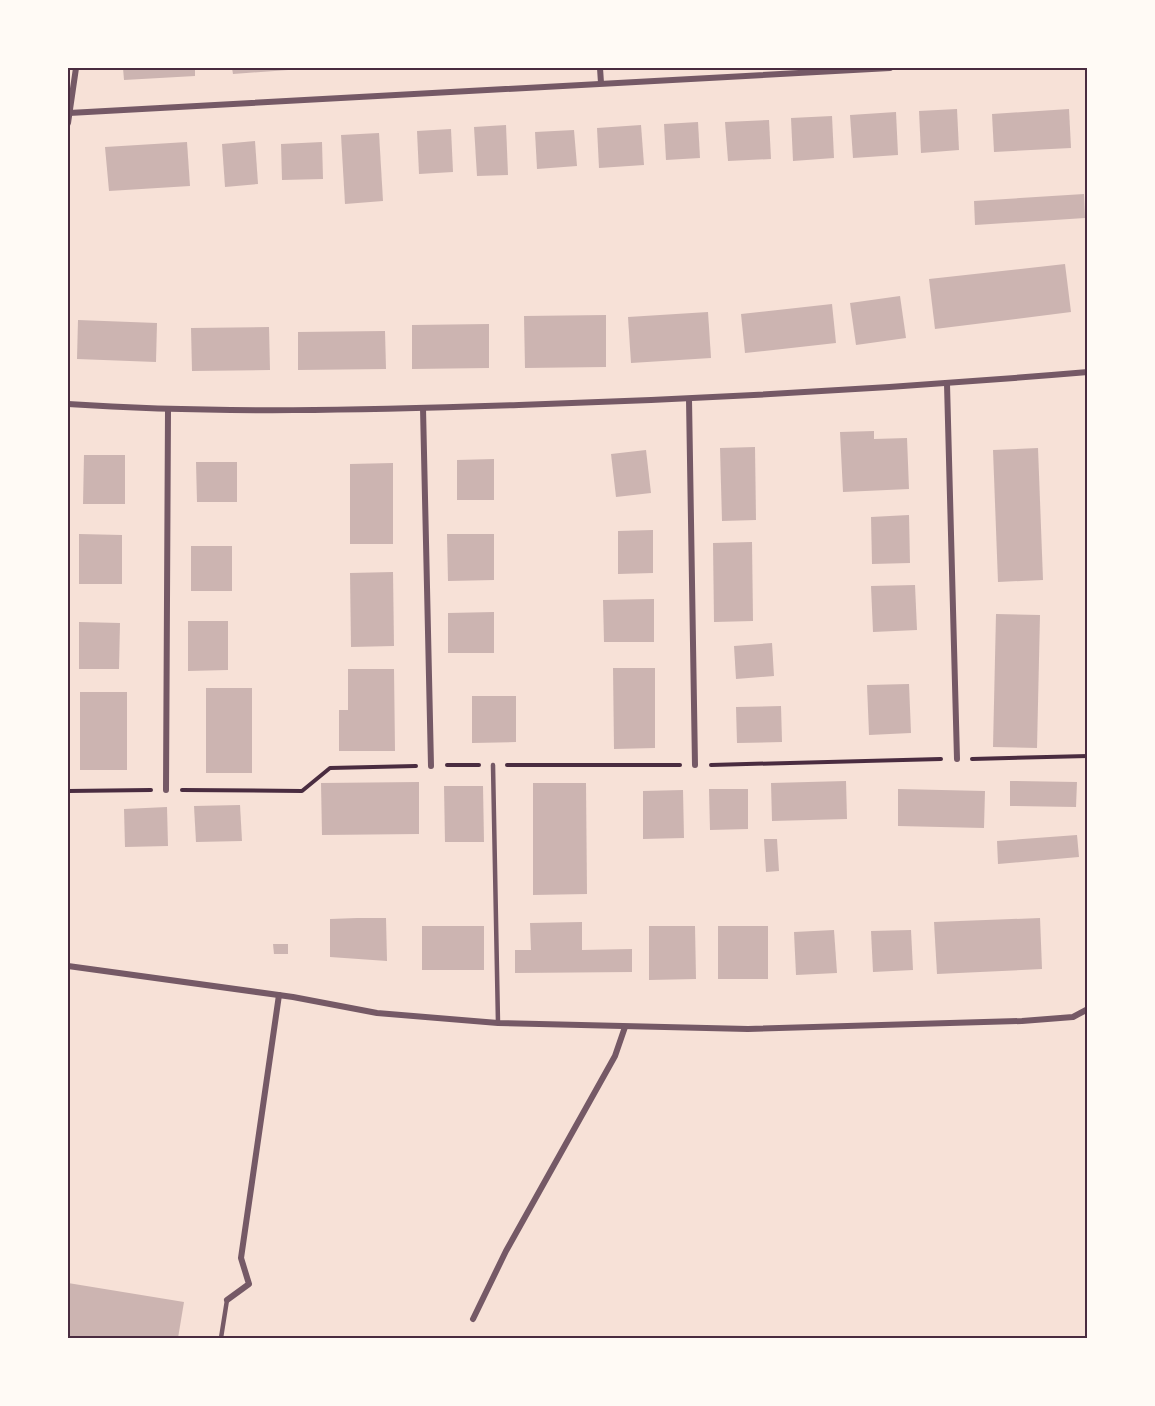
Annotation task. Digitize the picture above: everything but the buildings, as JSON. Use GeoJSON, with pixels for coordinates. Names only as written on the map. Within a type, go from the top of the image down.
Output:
{"type":"FeatureCollection","features":[{"type":"Feature","properties":{"kind":"street"},"geometry":{"type":"LineString","coordinates":[[68,123],[69,99],[76,68]]}},
{"type":"Feature","properties":{"kind":"street"},"geometry":{"type":"LineString","coordinates":[[600,68],[601,83]]}},
{"type":"Feature","properties":{"kind":"street"},"geometry":{"type":"LineString","coordinates":[[69,113],[890,68]]}},
{"type":"Feature","properties":{"kind":"street"},"geometry":{"type":"LineString","coordinates":[[68,404],[168,411],[423,408],[689,399],[947,384],[1088,372]]}},
{"type":"Feature","properties":{"kind":"street"},"geometry":{"type":"LineString","coordinates":[[947,384],[957,759]]}},
{"type":"Feature","properties":{"kind":"street"},"geometry":{"type":"LineString","coordinates":[[689,399],[695,765]]}},
{"type":"Feature","properties":{"kind":"street"},"geometry":{"type":"LineString","coordinates":[[423,408],[431,766]]}},
{"type":"Feature","properties":{"kind":"street"},"geometry":{"type":"LineString","coordinates":[[166,790],[168,411]]}},
{"type":"Feature","properties":{"kind":"street"},"geometry":{"type":"LineString","coordinates":[[68,966],[279,995],[377,1013],[498,1023],[748,1029],[1022,1021],[1073,1017],[1086,1011]]}},
{"type":"Feature","properties":{"kind":"street"},"geometry":{"type":"LineString","coordinates":[[227,1300],[249,1284],[241,1258],[279,995]]}},
{"type":"Feature","properties":{"kind":"street"},"geometry":{"type":"LineString","coordinates":[[473,1319],[506,1251],[615,1056],[625,1027]]}},
{"type":"Feature","properties":{"kind":"lane"},"geometry":{"type":"LineString","coordinates":[[493,765],[498,1023]]}},
{"type":"Feature","properties":{"kind":"lane"},"geometry":{"type":"LineString","coordinates":[[221,1338],[227,1300]]}},
{"type":"Feature","properties":{"kind":"path"},"geometry":{"type":"LineString","coordinates":[[68,791],[302,791],[330,768],[695,765],[1088,756]]}}]}
